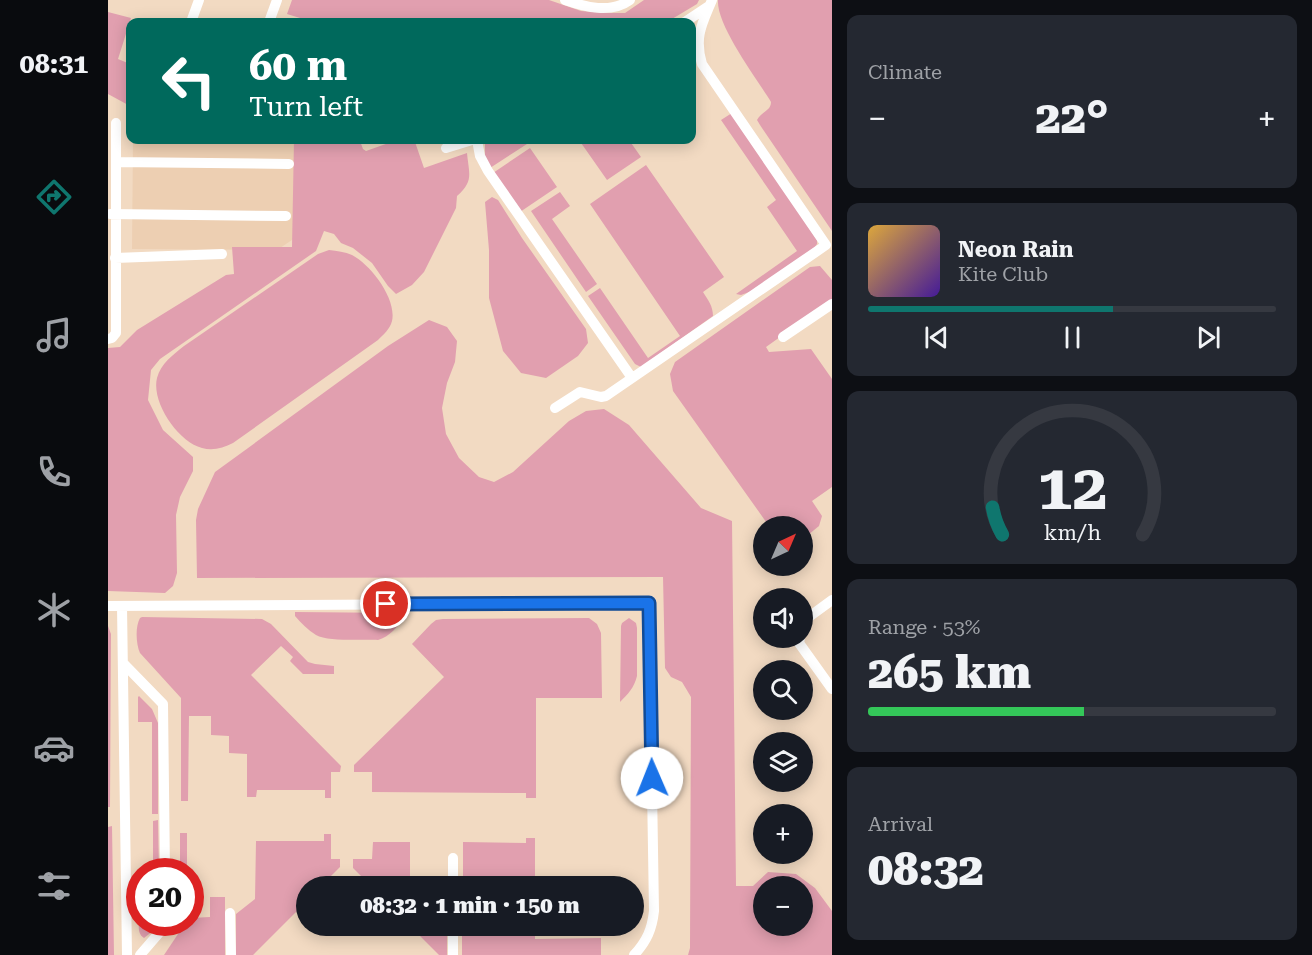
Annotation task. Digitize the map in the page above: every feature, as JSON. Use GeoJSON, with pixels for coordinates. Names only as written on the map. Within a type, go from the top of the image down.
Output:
{"type":"FeatureCollection","features":[{"type":"Feature","properties":{"kind":"lane"},"geometry":{"type":"LineString","coordinates":[[192,18],[199,0]]}},
{"type":"Feature","properties":{"kind":"lane"},"geometry":{"type":"LineString","coordinates":[[270,18],[277,0]]}},
{"type":"Feature","properties":{"kind":"lane"},"geometry":{"type":"LineString","coordinates":[[565,0],[584,6],[606,8],[622,5],[630,0]]}},
{"type":"Feature","properties":{"kind":"lane"},"geometry":{"type":"LineString","coordinates":[[690,18],[711,3]]}},
{"type":"Feature","properties":{"kind":"lane"},"geometry":{"type":"LineString","coordinates":[[555,408],[579,392],[606,396],[826,245],[702,63],[698,42],[701,23],[711,3]]}},
{"type":"Feature","properties":{"kind":"lane"},"geometry":{"type":"LineString","coordinates":[[108,339],[116,333],[116,258],[112,214],[116,123]]}},
{"type":"Feature","properties":{"kind":"lane"},"geometry":{"type":"LineString","coordinates":[[446,148],[459,144]]}},
{"type":"Feature","properties":{"kind":"lane"},"geometry":{"type":"LineString","coordinates":[[478,144],[480,156],[488,171],[633,378]]}},
{"type":"Feature","properties":{"kind":"lane"},"geometry":{"type":"LineString","coordinates":[[116,162],[289,164]]}},
{"type":"Feature","properties":{"kind":"lane"},"geometry":{"type":"LineString","coordinates":[[112,214],[286,216]]}},
{"type":"Feature","properties":{"kind":"lane"},"geometry":{"type":"LineString","coordinates":[[116,258],[222,254]]}},
{"type":"Feature","properties":{"kind":"lane"},"geometry":{"type":"LineString","coordinates":[[783,337],[832,304]]}},
{"type":"Feature","properties":{"kind":"lane"},"geometry":{"type":"LineString","coordinates":[[813,614],[832,600]]}},
{"type":"Feature","properties":{"kind":"lane"},"geometry":{"type":"LineString","coordinates":[[108,606],[649,603],[654,910],[652,928],[641,948],[634,955]]}},
{"type":"Feature","properties":{"kind":"lane"},"geometry":{"type":"LineString","coordinates":[[122,606],[127,955]]}},
{"type":"Feature","properties":{"kind":"lane"},"geometry":{"type":"LineString","coordinates":[[803,648],[832,689]]}},
{"type":"Feature","properties":{"kind":"lane"},"geometry":{"type":"LineString","coordinates":[[123,663],[163,704],[165,858]]}},
{"type":"Feature","properties":{"kind":"lane"},"geometry":{"type":"LineString","coordinates":[[453,858],[453,876]]}},
{"type":"Feature","properties":{"kind":"lane"},"geometry":{"type":"LineString","coordinates":[[230,913],[231,955]]}},
{"type":"Feature","properties":{"kind":"lane"},"geometry":{"type":"LineString","coordinates":[[140,955],[156,936]]}},
{"type":"Feature","properties":{"kind":"lane"},"geometry":{"type":"LineString","coordinates":[[453,936],[453,955]]}},
{"type":"Feature","properties":{"kind":"shaded area"},"geometry":{"type":"Polygon","coordinates":[[[292,0],[549,0],[581,11],[625,13],[644,0],[699,0],[697,4],[674,18],[300,18],[287,14],[292,0]]]}},
{"type":"Feature","properties":{"kind":"shaded area"},"geometry":{"type":"Polygon","coordinates":[[[718,0],[832,0],[832,231],[757,120],[771,102],[730,37],[719,11],[718,0]]]}},
{"type":"Feature","properties":{"kind":"shaded area"},"geometry":{"type":"Polygon","coordinates":[[[108,12],[131,18],[126,18],[126,34],[118,59],[126,62],[126,104],[108,94],[108,12]]]}},
{"type":"Feature","properties":{"kind":"shaded area"},"geometry":{"type":"Polygon","coordinates":[[[732,113],[817,240],[814,248],[752,291],[741,295],[736,294],[797,251],[767,207],[776,200],[721,120],[732,113]]]}},
{"type":"Feature","properties":{"kind":"shaded area"},"geometry":{"type":"Polygon","coordinates":[[[133,144],[302,144],[301,234],[277,250],[132,249],[133,144]]]}},
{"type":"Feature","properties":{"kind":"shaded area"},"geometry":{"type":"Polygon","coordinates":[[[294,144],[361,144],[366,151],[386,144],[416,144],[424,168],[467,153],[469,177],[466,186],[457,196],[456,208],[424,272],[412,285],[396,294],[372,263],[353,248],[341,243],[334,234],[324,231],[316,251],[160,359],[151,370],[148,400],[163,430],[193,457],[193,471],[180,497],[176,515],[177,573],[173,586],[165,593],[108,591],[108,348],[120,347],[137,330],[226,275],[234,274],[232,247],[292,247],[294,144]]]}},
{"type":"Feature","properties":{"kind":"shaded area"},"geometry":{"type":"Polygon","coordinates":[[[485,144],[527,144],[490,168],[485,157],[485,144]]]}},
{"type":"Feature","properties":{"kind":"shaded area"},"geometry":{"type":"Polygon","coordinates":[[[582,144],[632,144],[641,157],[607,180],[582,144]]]}},
{"type":"Feature","properties":{"kind":"shaded area"},"geometry":{"type":"Polygon","coordinates":[[[530,148],[557,187],[520,212],[493,173],[530,148]]]}},
{"type":"Feature","properties":{"kind":"shaded area"},"geometry":{"type":"Polygon","coordinates":[[[646,165],[724,277],[703,292],[711,306],[713,316],[641,367],[635,364],[588,296],[600,288],[648,358],[680,336],[590,204],[646,165]]]}},
{"type":"Feature","properties":{"kind":"shaded area"},"geometry":{"type":"Polygon","coordinates":[[[560,192],[570,206],[552,219],[597,284],[586,292],[531,211],[560,192]]]}},
{"type":"Feature","properties":{"kind":"shaded area"},"geometry":{"type":"Polygon","coordinates":[[[492,197],[498,200],[586,329],[588,343],[578,356],[546,378],[521,373],[503,351],[489,298],[489,250],[485,202],[492,197]]]}},
{"type":"Feature","properties":{"kind":"shaded area"},"geometry":{"type":"Polygon","coordinates":[[[329,250],[352,255],[374,274],[391,303],[392,321],[388,329],[378,340],[233,443],[206,449],[184,438],[168,420],[158,398],[157,378],[164,364],[184,346],[318,254],[329,250]]]}},
{"type":"Feature","properties":{"kind":"shaded area"},"geometry":{"type":"Polygon","coordinates":[[[820,266],[832,280],[832,300],[766,347],[769,352],[811,349],[832,379],[832,487],[812,501],[822,516],[819,526],[813,531],[813,516],[762,516],[673,391],[670,374],[675,362],[810,267],[820,266]]]}},
{"type":"Feature","properties":{"kind":"shaded area"},"geometry":{"type":"Polygon","coordinates":[[[429,320],[447,327],[457,341],[455,362],[447,383],[442,408],[446,434],[459,458],[479,477],[494,482],[513,472],[569,421],[586,411],[604,409],[629,425],[701,508],[732,521],[736,886],[753,886],[753,936],[813,936],[813,887],[832,911],[832,955],[688,955],[690,948],[691,697],[682,682],[671,677],[665,668],[663,577],[197,578],[196,520],[198,509],[215,472],[388,346],[429,320]]]}},
{"type":"Feature","properties":{"kind":"shaded area"},"geometry":{"type":"Polygon","coordinates":[[[295,612],[402,613],[404,616],[393,631],[382,639],[346,640],[329,639],[316,635],[297,619],[295,612]]]}},
{"type":"Feature","properties":{"kind":"shaded area"},"geometry":{"type":"Polygon","coordinates":[[[142,617],[262,619],[271,624],[308,662],[334,666],[334,674],[303,674],[290,661],[293,657],[281,646],[251,675],[341,766],[340,772],[331,772],[331,798],[325,798],[325,790],[257,790],[256,797],[247,797],[247,754],[229,753],[229,736],[211,735],[211,716],[189,716],[188,801],[181,801],[181,698],[140,653],[137,631],[138,622],[142,617]]]}},
{"type":"Feature","properties":{"kind":"shaded area"},"geometry":{"type":"Polygon","coordinates":[[[589,618],[597,624],[601,633],[602,698],[536,698],[536,798],[526,798],[526,793],[372,792],[372,772],[354,772],[354,765],[444,677],[412,644],[436,620],[589,618]]]}},
{"type":"Feature","properties":{"kind":"shaded area"},"geometry":{"type":"Polygon","coordinates":[[[629,618],[636,623],[637,628],[637,676],[632,687],[620,702],[621,626],[629,618]]]}},
{"type":"Feature","properties":{"kind":"shaded area"},"geometry":{"type":"Polygon","coordinates":[[[108,626],[111,634],[110,807],[108,807],[108,626]]]}},
{"type":"Feature","properties":{"kind":"shaded area"},"geometry":{"type":"Polygon","coordinates":[[[139,696],[152,709],[158,723],[158,814],[152,814],[152,722],[138,722],[139,696]]]}},
{"type":"Feature","properties":{"kind":"shaded area"},"geometry":{"type":"Polygon","coordinates":[[[158,820],[159,858],[153,858],[153,821],[158,820]]]}},
{"type":"Feature","properties":{"kind":"shaded area"},"geometry":{"type":"Polygon","coordinates":[[[112,826],[114,955],[108,955],[108,827],[112,826]]]}},
{"type":"Feature","properties":{"kind":"shaded area"},"geometry":{"type":"Polygon","coordinates":[[[180,833],[187,833],[187,858],[180,858],[180,833]]]}},
{"type":"Feature","properties":{"kind":"shaded area"},"geometry":{"type":"Polygon","coordinates":[[[324,834],[331,834],[331,859],[340,859],[340,867],[331,876],[296,876],[296,912],[253,955],[236,955],[236,914],[255,899],[256,841],[324,841],[324,834]]]}},
{"type":"Feature","properties":{"kind":"shaded area"},"geometry":{"type":"Polygon","coordinates":[[[526,838],[535,838],[535,876],[463,876],[463,842],[526,843],[526,838]]]}},
{"type":"Feature","properties":{"kind":"shaded area"},"geometry":{"type":"Polygon","coordinates":[[[373,842],[410,842],[410,876],[361,876],[353,868],[353,859],[372,859],[373,842]]]}},
{"type":"Feature","properties":{"kind":"shaded area"},"geometry":{"type":"Polygon","coordinates":[[[768,872],[799,876],[764,876],[768,872]]]}},
{"type":"Feature","properties":{"kind":"shaded area"},"geometry":{"type":"Polygon","coordinates":[[[210,897],[225,897],[225,955],[164,955],[177,936],[204,936],[204,917],[210,917],[210,897]]]}},
{"type":"Feature","properties":{"kind":"shaded area"},"geometry":{"type":"Polygon","coordinates":[[[420,936],[447,936],[447,955],[439,955],[420,936]]]}},
{"type":"Feature","properties":{"kind":"shaded area"},"geometry":{"type":"Polygon","coordinates":[[[462,936],[535,936],[535,939],[601,938],[601,955],[462,955],[462,936]]]}},
{"type":"Feature","properties":{"kind":"route"},"geometry":{"type":"LineString","coordinates":[[386,604],[649,603],[652,778]]}}]}
